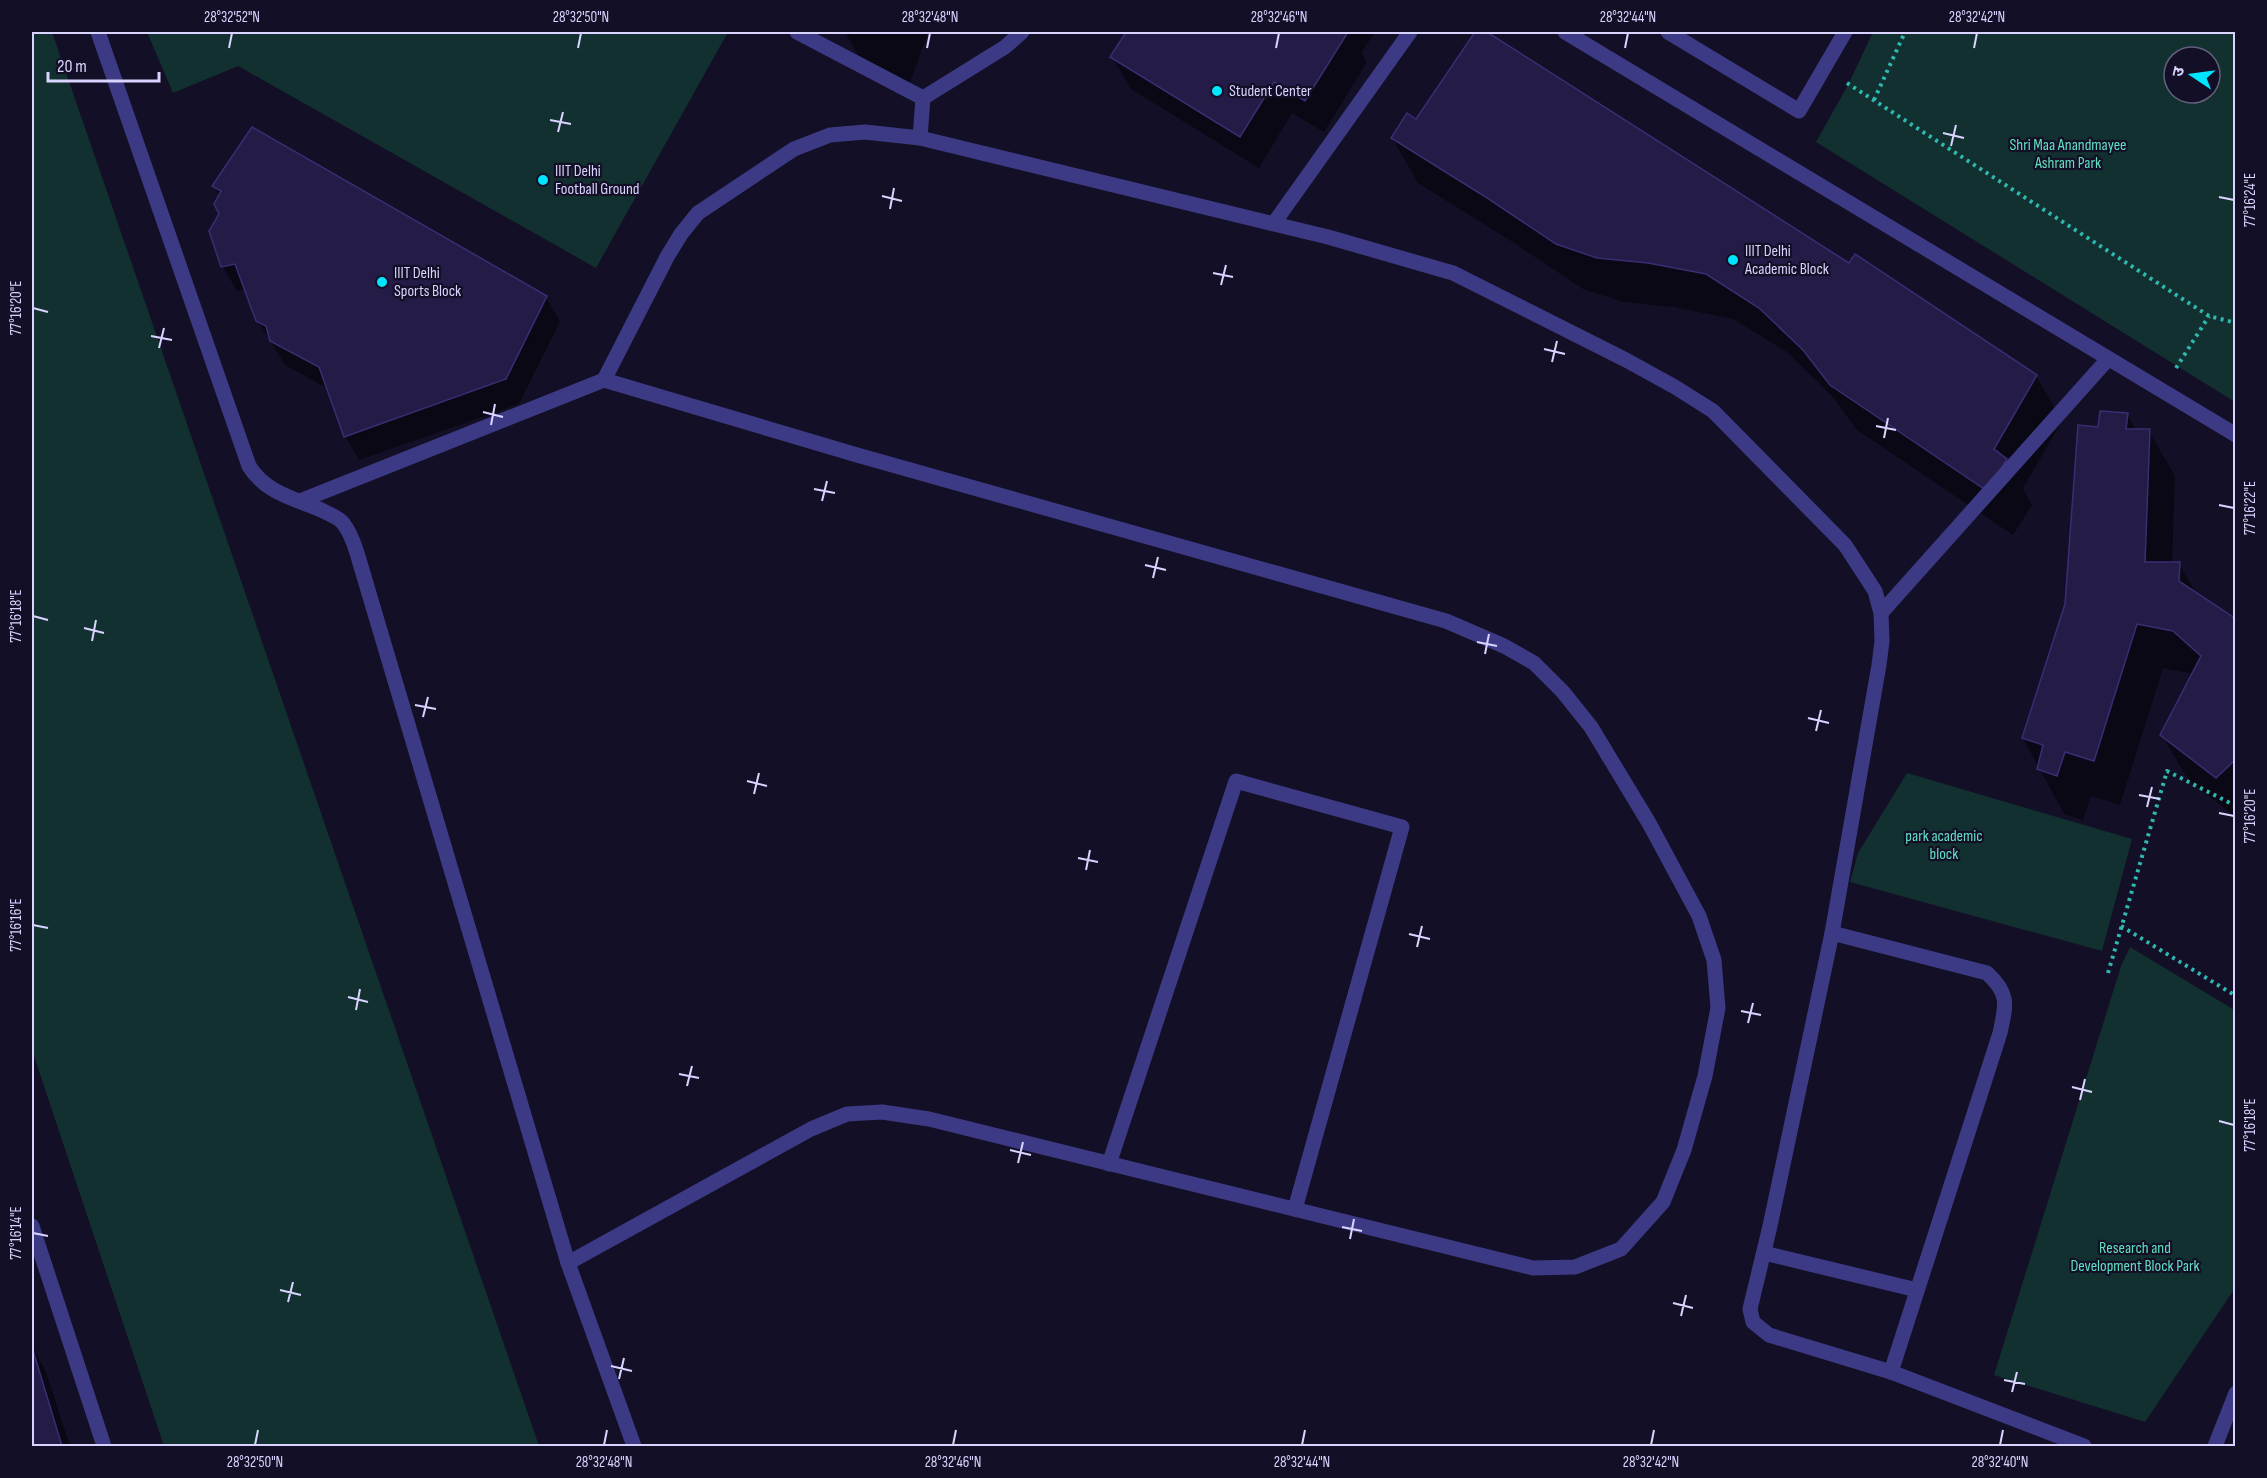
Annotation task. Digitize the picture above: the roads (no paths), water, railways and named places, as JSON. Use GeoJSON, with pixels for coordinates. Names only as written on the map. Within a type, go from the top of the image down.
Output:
{"type":"FeatureCollection","features":[{"type":"Feature","properties":{"kind":"street"},"geometry":{"type":"LineString","coordinates":[[98,32],[249,466],[257,479],[270,489],[342,522],[351,537],[568,1263],[634,1446]]}},
{"type":"Feature","properties":{"kind":"street"},"geometry":{"type":"LineString","coordinates":[[797,32],[923,98]]}},
{"type":"Feature","properties":{"kind":"street"},"geometry":{"type":"LineString","coordinates":[[923,98],[1005,47],[1022,32]]}},
{"type":"Feature","properties":{"kind":"street"},"geometry":{"type":"LineString","coordinates":[[1274,223],[1410,32]]}},
{"type":"Feature","properties":{"kind":"street"},"geometry":{"type":"LineString","coordinates":[[1565,32],[2235,435]]}},
{"type":"Feature","properties":{"kind":"street"},"geometry":{"type":"LineString","coordinates":[[1668,32],[1799,111],[1845,32]]}},
{"type":"Feature","properties":{"kind":"street"},"geometry":{"type":"LineString","coordinates":[[920,138],[923,98]]}},
{"type":"Feature","properties":{"kind":"street"},"geometry":{"type":"LineString","coordinates":[[604,380],[666,257],[698,213],[794,149],[830,135],[866,132],[920,138],[1274,223],[1453,273],[1626,360],[1713,411],[1845,545],[1875,591],[1881,613],[1880,665],[1832,933],[1750,1309],[1753,1322],[1769,1335],[1891,1372],[2084,1446]]}},
{"type":"Feature","properties":{"kind":"street"},"geometry":{"type":"LineString","coordinates":[[1881,613],[2108,359]]}},
{"type":"Feature","properties":{"kind":"street"},"geometry":{"type":"LineString","coordinates":[[300,501],[604,380],[857,455],[1446,621],[1504,646],[1534,663],[1563,692],[1591,727],[1649,824],[1699,916],[1714,960],[1718,1008],[1706,1076],[1684,1150],[1663,1202],[1621,1249],[1575,1267],[1533,1268],[929,1119],[882,1112],[847,1114],[811,1129],[568,1263]]}},
{"type":"Feature","properties":{"kind":"street"},"geometry":{"type":"LineString","coordinates":[[1109,1164],[1236,781],[1402,827],[1295,1209]]}},
{"type":"Feature","properties":{"kind":"street"},"geometry":{"type":"LineString","coordinates":[[1832,933],[1987,973],[2001,986],[2006,1008],[2000,1033],[1891,1372]]}},
{"type":"Feature","properties":{"kind":"street"},"geometry":{"type":"LineString","coordinates":[[32,1226],[104,1446]]}},
{"type":"Feature","properties":{"kind":"street"},"geometry":{"type":"LineString","coordinates":[[1764,1253],[1917,1290]]}},
{"type":"Feature","properties":{"kind":"street"},"geometry":{"type":"LineString","coordinates":[[2215,1446],[2235,1393]]}},
{"type":"Feature","properties":{"kind":"place","name":"Student Center"},"geometry":{"type":"Point","coordinates":[1217,91]}},
{"type":"Feature","properties":{"kind":"place","name":"IIIT Delhi Football Ground"},"geometry":{"type":"Point","coordinates":[543,180]}},
{"type":"Feature","properties":{"kind":"place","name":"IIIT Delhi Academic Block"},"geometry":{"type":"Point","coordinates":[1733,260]}},
{"type":"Feature","properties":{"kind":"place","name":"IIIT Delhi Sports Block"},"geometry":{"type":"Point","coordinates":[382,282]}},
{"type":"Feature","properties":{"kind":"park label","name":"Shri Maa Anandmayee Ashram Park"},"geometry":{"type":"Point","coordinates":[2068,154]}},
{"type":"Feature","properties":{"kind":"park label","name":"park academic block"},"geometry":{"type":"Point","coordinates":[1944,845]}},
{"type":"Feature","properties":{"kind":"park label","name":"Research and Development Block Park"},"geometry":{"type":"Point","coordinates":[2135,1257]}}]}
